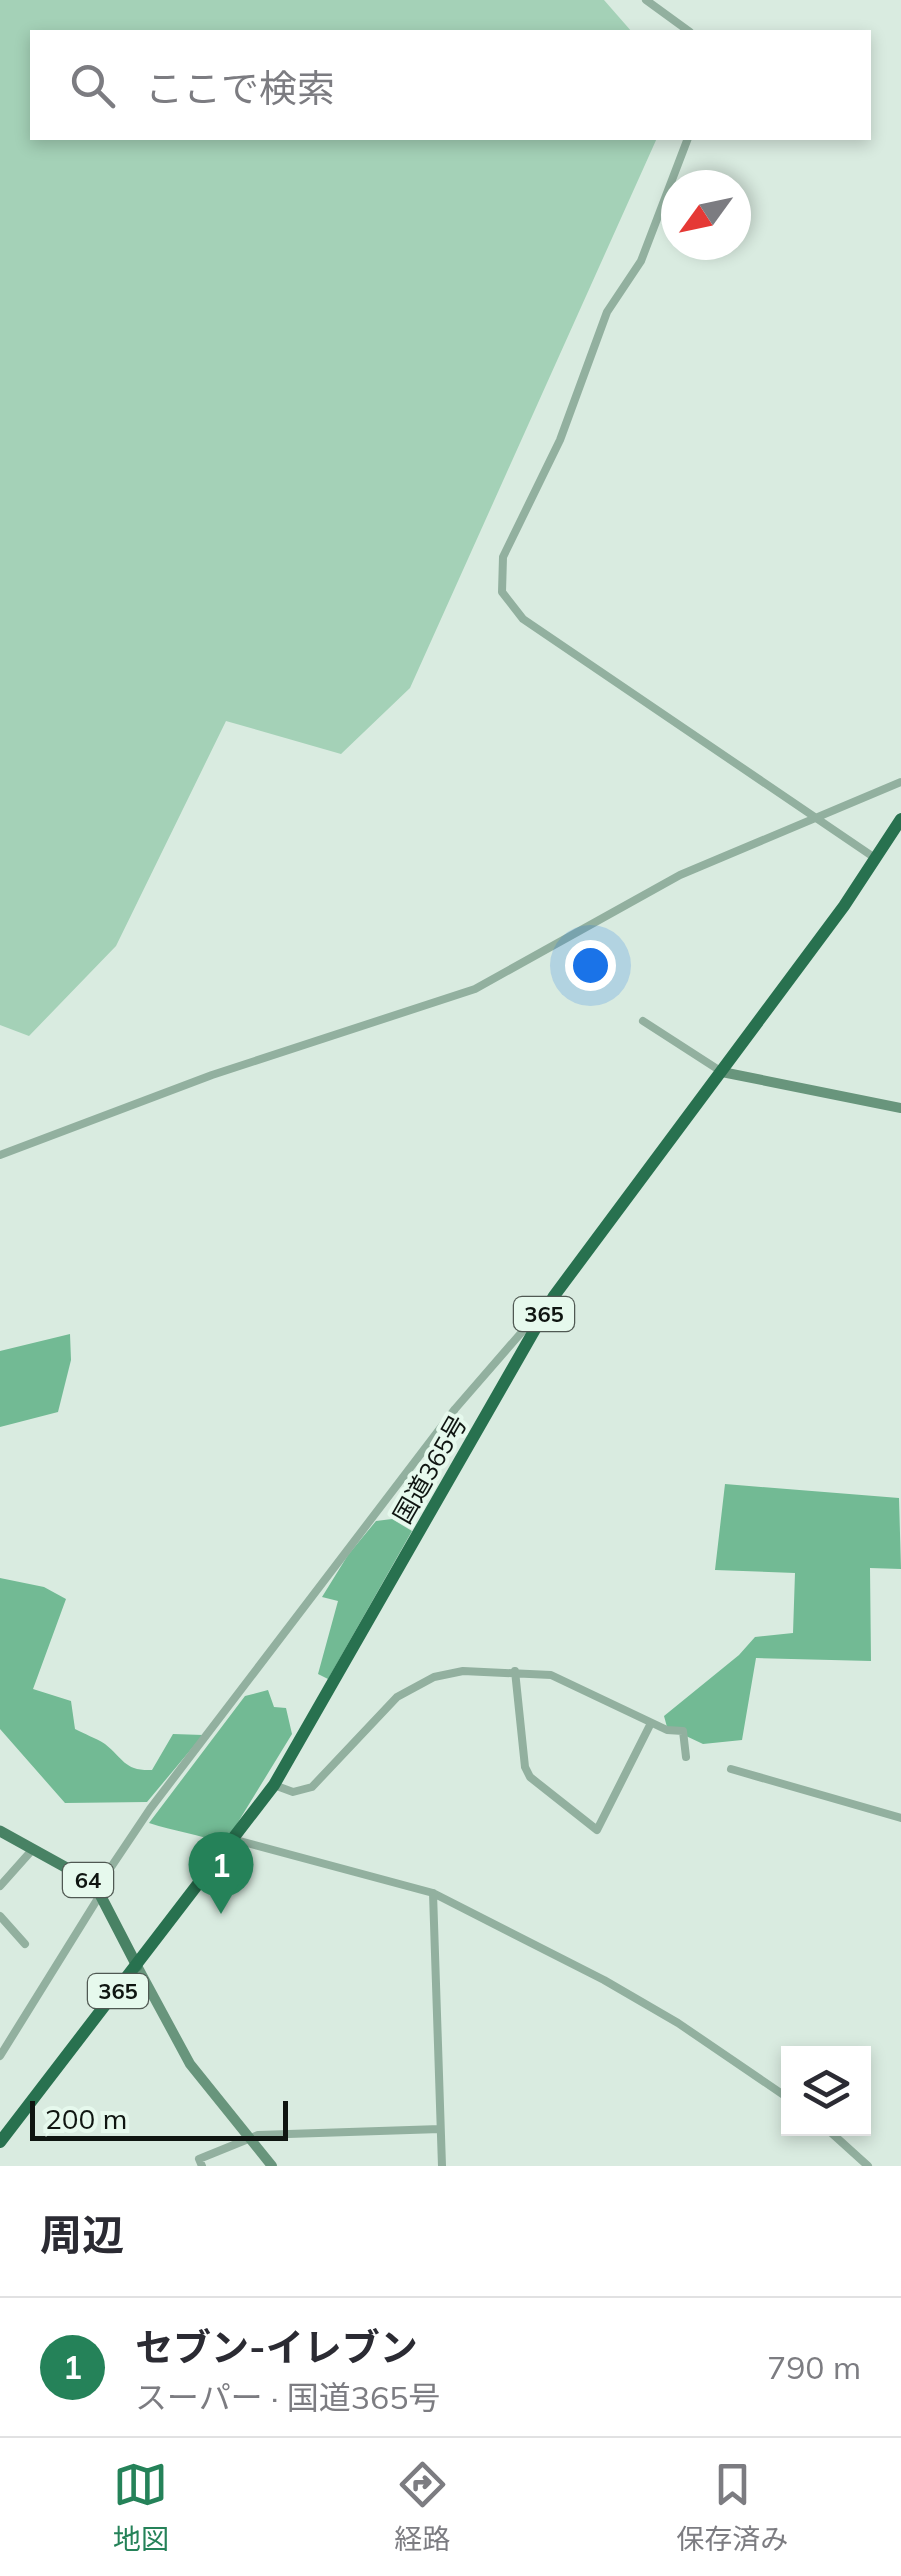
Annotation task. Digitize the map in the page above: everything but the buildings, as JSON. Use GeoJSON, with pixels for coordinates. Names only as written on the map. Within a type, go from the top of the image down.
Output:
{"type":"FeatureCollection","features":[{"type":"Feature","properties":{"kind":"highway","name":"国道365号"},"geometry":{"type":"LineString","coordinates":[[0,2142],[236,1840],[274,1785],[554,1296],[722,1072],[901,819]]}},
{"type":"Feature","properties":{"kind":"main road"},"geometry":{"type":"LineString","coordinates":[[722,1072],[901,1108]]}},
{"type":"Feature","properties":{"kind":"main road","name":"64"},"geometry":{"type":"LineString","coordinates":[[0,1831],[99,1891],[137,1966]]}},
{"type":"Feature","properties":{"kind":"main road"},"geometry":{"type":"LineString","coordinates":[[137,1966],[190,2064],[272,2166]]}},
{"type":"Feature","properties":{"kind":"street"},"geometry":{"type":"LineString","coordinates":[[646,0],[687,30]]}},
{"type":"Feature","properties":{"kind":"street"},"geometry":{"type":"LineString","coordinates":[[687,140],[641,261],[606,312],[560,440],[502,557],[502,592],[523,620],[875,858]]}},
{"type":"Feature","properties":{"kind":"street"},"geometry":{"type":"LineString","coordinates":[[0,1155],[212,1075],[475,990],[680,875],[901,782]]}},
{"type":"Feature","properties":{"kind":"street"},"geometry":{"type":"LineString","coordinates":[[643,1021],[722,1072]]}},
{"type":"Feature","properties":{"kind":"street"},"geometry":{"type":"LineString","coordinates":[[0,2056],[150,1810],[276,1650],[455,1409],[554,1296]]}},
{"type":"Feature","properties":{"kind":"street"},"geometry":{"type":"LineString","coordinates":[[274,1785],[293,1792],[312,1787],[384,1710],[414,1686],[463,1670],[551,1675],[651,1723],[683,1731],[686,1757]]}},
{"type":"Feature","properties":{"kind":"street"},"geometry":{"type":"LineString","coordinates":[[516,1671],[530,1777],[596,1830],[651,1723]]}},
{"type":"Feature","properties":{"kind":"street"},"geometry":{"type":"LineString","coordinates":[[731,1769],[901,1818]]}},
{"type":"Feature","properties":{"kind":"street"},"geometry":{"type":"LineString","coordinates":[[236,1840],[433,1893],[604,1980],[678,2023],[781,2093]]}},
{"type":"Feature","properties":{"kind":"street"},"geometry":{"type":"LineString","coordinates":[[0,1886],[33,1849]]}},
{"type":"Feature","properties":{"kind":"street"},"geometry":{"type":"LineString","coordinates":[[433,1893],[442,2166]]}},
{"type":"Feature","properties":{"kind":"street"},"geometry":{"type":"LineString","coordinates":[[0,1916],[25,1944]]}},
{"type":"Feature","properties":{"kind":"street"},"geometry":{"type":"LineString","coordinates":[[0,2034],[7,2046]]}},
{"type":"Feature","properties":{"kind":"street"},"geometry":{"type":"LineString","coordinates":[[202,2166],[200,2159],[250,2139],[440,2129]]}},
{"type":"Feature","properties":{"kind":"street"},"geometry":{"type":"LineString","coordinates":[[835,2136],[868,2166]]}},
{"type":"Feature","properties":{"kind":"green space"},"geometry":{"type":"Polygon","coordinates":[[[0,0],[604,0],[630,30],[30,30],[30,140],[656,140],[410,688],[341,754],[226,721],[116,946],[29,1036],[0,1025],[0,0]]]}},
{"type":"Feature","properties":{"kind":"green space"},"geometry":{"type":"Polygon","coordinates":[[[70,1334],[71,1360],[58,1412],[0,1427],[0,1351],[70,1334]]]}},
{"type":"Feature","properties":{"kind":"green space"},"geometry":{"type":"Polygon","coordinates":[[[725,1484],[899,1498],[901,1569],[870,1568],[871,1661],[756,1658],[742,1740],[703,1744],[667,1727],[664,1716],[739,1655],[755,1637],[793,1633],[795,1573],[715,1570],[725,1484]]]}},
{"type":"Feature","properties":{"kind":"green space"},"geometry":{"type":"Polygon","coordinates":[[[392,1519],[412,1531],[328,1679],[318,1674],[338,1601],[322,1597],[348,1555],[376,1521],[392,1519]]]}},
{"type":"Feature","properties":{"kind":"green space"},"geometry":{"type":"Polygon","coordinates":[[[0,1578],[44,1587],[66,1599],[33,1689],[71,1701],[75,1729],[105,1744],[125,1763],[143,1770],[152,1770],[173,1734],[203,1735],[147,1802],[65,1803],[0,1729],[0,1578]]]}},
{"type":"Feature","properties":{"kind":"green space"},"geometry":{"type":"Polygon","coordinates":[[[268,1690],[274,1707],[286,1708],[292,1734],[224,1845],[149,1823],[245,1696],[268,1690]]]}},
{"type":"Feature","properties":{"kind":"place","name":"セブン-イレブン"},"geometry":{"type":"Point","coordinates":[221,1914]}}]}
